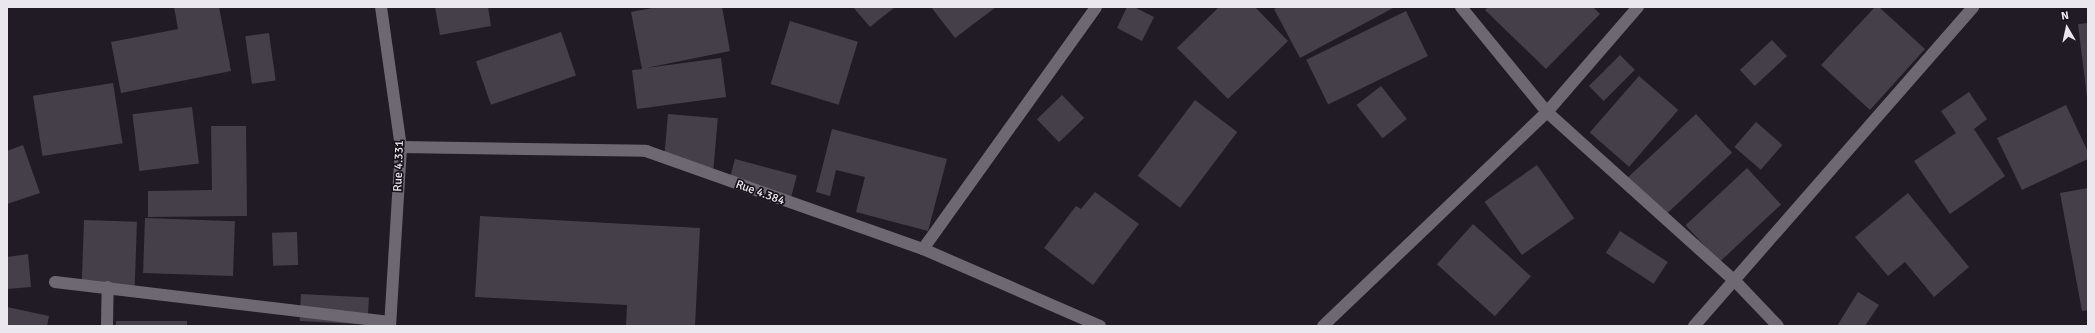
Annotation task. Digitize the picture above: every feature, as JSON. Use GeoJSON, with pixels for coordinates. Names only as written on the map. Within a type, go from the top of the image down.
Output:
{"type":"FeatureCollection","features":[{"type":"Feature","properties":{"kind":"street","name":"Rue 4.331"},"geometry":{"type":"LineString","coordinates":[[381,7],[401,147],[390,324]]}},
{"type":"Feature","properties":{"kind":"street"},"geometry":{"type":"LineString","coordinates":[[922,249],[1096,7]]}},
{"type":"Feature","properties":{"kind":"street"},"geometry":{"type":"LineString","coordinates":[[1461,7],[1547,112],[1735,281],[1778,326]]}},
{"type":"Feature","properties":{"kind":"street"},"geometry":{"type":"LineString","coordinates":[[1323,326],[1547,112],[1638,7]]}},
{"type":"Feature","properties":{"kind":"street"},"geometry":{"type":"LineString","coordinates":[[1694,326],[1735,281],[1973,7]]}},
{"type":"Feature","properties":{"kind":"street","name":"Rue 4.384"},"geometry":{"type":"LineString","coordinates":[[401,147],[646,151],[922,249],[1100,326]]}},
{"type":"Feature","properties":{"kind":"street"},"geometry":{"type":"LineString","coordinates":[[55,282],[108,287],[390,324]]}},
{"type":"Feature","properties":{"kind":"street"},"geometry":{"type":"LineString","coordinates":[[107,326],[108,287]]}},
{"type":"Feature","properties":{"kind":"building"},"geometry":{"type":"Polygon","coordinates":[[[174,7],[219,7],[231,71],[121,93],[111,42],[178,29],[174,7]]]}},
{"type":"Feature","properties":{"kind":"building"},"geometry":{"type":"Polygon","coordinates":[[[435,7],[488,7],[491,26],[440,35],[435,7]]]}},
{"type":"Feature","properties":{"kind":"building"},"geometry":{"type":"Polygon","coordinates":[[[658,7],[722,7],[730,51],[646,68],[721,58],[726,97],[637,109],[632,70],[642,69],[631,12],[658,7]]]}},
{"type":"Feature","properties":{"kind":"building"},"geometry":{"type":"Polygon","coordinates":[[[853,7],[895,7],[870,27],[853,7]]]}},
{"type":"Feature","properties":{"kind":"building"},"geometry":{"type":"Polygon","coordinates":[[[931,7],[996,7],[955,38],[931,7]]]}},
{"type":"Feature","properties":{"kind":"building"},"geometry":{"type":"Polygon","coordinates":[[[1127,7],[1134,7],[1154,17],[1142,41],[1117,28],[1127,7]]]}},
{"type":"Feature","properties":{"kind":"building"},"geometry":{"type":"Polygon","coordinates":[[[1219,7],[1255,7],[1288,41],[1228,99],[1177,48],[1219,7]]]}},
{"type":"Feature","properties":{"kind":"building"},"geometry":{"type":"Polygon","coordinates":[[[1279,7],[1395,7],[1300,58],[1274,9],[1279,7]]]}},
{"type":"Feature","properties":{"kind":"building"},"geometry":{"type":"Polygon","coordinates":[[[1488,7],[1593,7],[1600,14],[1546,69],[1485,10],[1488,7]]]}},
{"type":"Feature","properties":{"kind":"building"},"geometry":{"type":"Polygon","coordinates":[[[1875,7],[1879,7],[1925,49],[1870,110],[1821,65],[1875,7]]]}},
{"type":"Feature","properties":{"kind":"building"},"geometry":{"type":"Polygon","coordinates":[[[1406,11],[1428,56],[1328,105],[1306,60],[1406,11]]]}},
{"type":"Feature","properties":{"kind":"building"},"geometry":{"type":"Polygon","coordinates":[[[790,21],[858,42],[839,105],[771,84],[790,21]]]}},
{"type":"Feature","properties":{"kind":"building"},"geometry":{"type":"Polygon","coordinates":[[[2088,23],[2088,97],[2087,97],[2078,24],[2088,23]]]}},
{"type":"Feature","properties":{"kind":"building"},"geometry":{"type":"Polygon","coordinates":[[[561,32],[576,75],[491,105],[476,61],[561,32]]]}},
{"type":"Feature","properties":{"kind":"building"},"geometry":{"type":"Polygon","coordinates":[[[269,33],[276,81],[252,84],[245,36],[269,33]]]}},
{"type":"Feature","properties":{"kind":"building"},"geometry":{"type":"Polygon","coordinates":[[[1772,40],[1787,56],[1755,86],[1740,70],[1772,40]]]}},
{"type":"Feature","properties":{"kind":"building"},"geometry":{"type":"Polygon","coordinates":[[[1620,55],[1635,70],[1604,101],[1589,86],[1620,55]]]}},
{"type":"Feature","properties":{"kind":"building"},"geometry":{"type":"Polygon","coordinates":[[[1639,76],[1678,110],[1629,167],[1590,133],[1639,76]]]}},
{"type":"Feature","properties":{"kind":"building"},"geometry":{"type":"Polygon","coordinates":[[[113,83],[123,143],[43,156],[33,96],[113,83]]]}},
{"type":"Feature","properties":{"kind":"building"},"geometry":{"type":"Polygon","coordinates":[[[1381,86],[1407,119],[1382,138],[1357,105],[1381,86]]]}},
{"type":"Feature","properties":{"kind":"building"},"geometry":{"type":"Polygon","coordinates":[[[1969,92],[1987,119],[1974,129],[2005,176],[1950,214],[1914,161],[1956,133],[1941,111],[1969,92]]]}},
{"type":"Feature","properties":{"kind":"building"},"geometry":{"type":"Polygon","coordinates":[[[1062,95],[1084,118],[1059,142],[1037,119],[1062,95]]]}},
{"type":"Feature","properties":{"kind":"building"},"geometry":{"type":"Polygon","coordinates":[[[1195,100],[1237,132],[1180,208],[1138,176],[1195,100]]]}},
{"type":"Feature","properties":{"kind":"building"},"geometry":{"type":"Polygon","coordinates":[[[2066,105],[2088,152],[2088,159],[2022,190],[1997,138],[2066,105]]]}},
{"type":"Feature","properties":{"kind":"building"},"geometry":{"type":"Polygon","coordinates":[[[192,107],[199,164],[139,171],[132,114],[192,107]]]}},
{"type":"Feature","properties":{"kind":"building"},"geometry":{"type":"Polygon","coordinates":[[[668,114],[718,118],[713,168],[664,164],[668,114]]]}},
{"type":"Feature","properties":{"kind":"building"},"geometry":{"type":"Polygon","coordinates":[[[1696,114],[1732,153],[1660,220],[1624,181],[1696,114]]]}},
{"type":"Feature","properties":{"kind":"building"},"geometry":{"type":"Polygon","coordinates":[[[1756,122],[1782,145],[1761,170],[1734,147],[1756,122]]]}},
{"type":"Feature","properties":{"kind":"building"},"geometry":{"type":"Polygon","coordinates":[[[211,126],[246,126],[247,216],[148,217],[148,191],[212,190],[211,126]]]}},
{"type":"Feature","properties":{"kind":"building"},"geometry":{"type":"Polygon","coordinates":[[[832,129],[947,159],[928,231],[856,212],[865,177],[836,170],[830,196],[816,192],[832,129]]]}},
{"type":"Feature","properties":{"kind":"building"},"geometry":{"type":"Polygon","coordinates":[[[23,145],[40,193],[7,204],[7,151],[23,145]]]}},
{"type":"Feature","properties":{"kind":"building"},"geometry":{"type":"Polygon","coordinates":[[[735,159],[797,176],[790,200],[729,183],[735,159]]]}},
{"type":"Feature","properties":{"kind":"building"},"geometry":{"type":"Polygon","coordinates":[[[1537,165],[1574,218],[1522,255],[1485,202],[1537,165]]]}},
{"type":"Feature","properties":{"kind":"building"},"geometry":{"type":"Polygon","coordinates":[[[1747,168],[1781,205],[1720,262],[1686,225],[1747,168]]]}},
{"type":"Feature","properties":{"kind":"building"},"geometry":{"type":"Polygon","coordinates":[[[2088,188],[2088,310],[2082,311],[2060,193],[2088,188]]]}},
{"type":"Feature","properties":{"kind":"building"},"geometry":{"type":"Polygon","coordinates":[[[1095,192],[1139,224],[1093,285],[1044,248],[1076,206],[1081,209],[1095,192]]]}},
{"type":"Feature","properties":{"kind":"building"},"geometry":{"type":"Polygon","coordinates":[[[1908,193],[1969,267],[1934,297],[1905,262],[1888,276],[1855,237],[1908,193]]]}},
{"type":"Feature","properties":{"kind":"building"},"geometry":{"type":"Polygon","coordinates":[[[480,216],[700,228],[695,326],[626,326],[627,305],[475,297],[480,216]]]}},
{"type":"Feature","properties":{"kind":"building"},"geometry":{"type":"Polygon","coordinates":[[[145,218],[235,221],[233,276],[143,273],[145,218]]]}},
{"type":"Feature","properties":{"kind":"building"},"geometry":{"type":"Polygon","coordinates":[[[84,220],[137,222],[135,291],[82,289],[84,220]]]}},
{"type":"Feature","properties":{"kind":"building"},"geometry":{"type":"Polygon","coordinates":[[[1473,224],[1531,276],[1495,316],[1437,264],[1473,224]]]}},
{"type":"Feature","properties":{"kind":"building"},"geometry":{"type":"Polygon","coordinates":[[[1620,231],[1668,262],[1654,284],[1606,253],[1620,231]]]}},
{"type":"Feature","properties":{"kind":"building"},"geometry":{"type":"Polygon","coordinates":[[[297,232],[298,265],[273,266],[272,233],[297,232]]]}},
{"type":"Feature","properties":{"kind":"building"},"geometry":{"type":"Polygon","coordinates":[[[28,254],[31,287],[7,289],[7,257],[28,254]]]}},
{"type":"Feature","properties":{"kind":"building"},"geometry":{"type":"Polygon","coordinates":[[[1858,292],[1879,305],[1865,326],[1837,326],[1858,292]]]}},
{"type":"Feature","properties":{"kind":"building"},"geometry":{"type":"Polygon","coordinates":[[[301,294],[369,298],[367,325],[300,321],[301,294]]]}},
{"type":"Feature","properties":{"kind":"building"},"geometry":{"type":"Polygon","coordinates":[[[7,307],[49,316],[47,326],[7,326],[7,307]]]}},
{"type":"Feature","properties":{"kind":"building"},"geometry":{"type":"Polygon","coordinates":[[[116,321],[187,321],[187,326],[116,326],[116,321]]]}}]}
